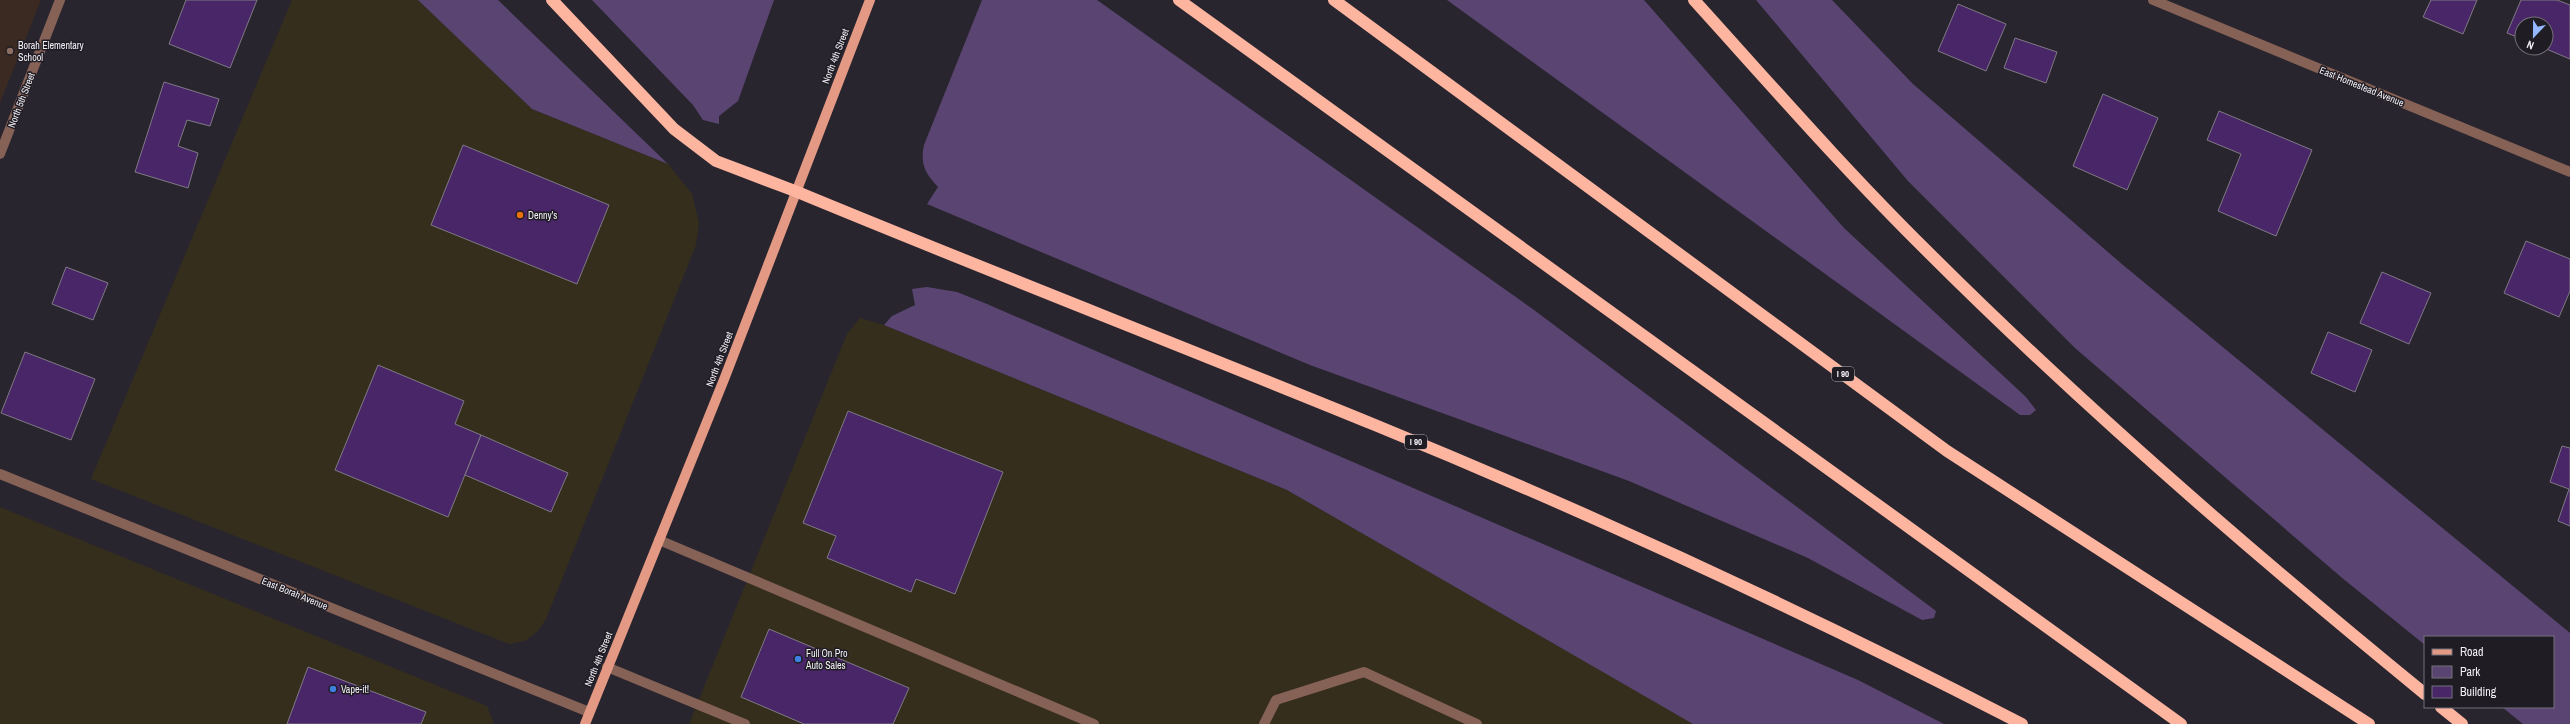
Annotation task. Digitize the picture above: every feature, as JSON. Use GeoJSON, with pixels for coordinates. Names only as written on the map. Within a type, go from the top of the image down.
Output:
{"type":"FeatureCollection","features":[{"type":"Feature","properties":{"kind":"highway"},"geometry":{"type":"LineString","coordinates":[[552,0],[674,129],[716,161],[795,191]]}},
{"type":"Feature","properties":{"kind":"highway"},"geometry":{"type":"LineString","coordinates":[[1179,0],[2181,724]]}},
{"type":"Feature","properties":{"kind":"highway","name":"I 90"},"geometry":{"type":"LineString","coordinates":[[1334,0],[1948,451],[2369,724]]}},
{"type":"Feature","properties":{"kind":"highway"},"geometry":{"type":"LineString","coordinates":[[1694,0],[1862,184],[1925,250],[2062,380],[2272,569],[2424,693]]}},
{"type":"Feature","properties":{"kind":"highway","name":"I 90"},"geometry":{"type":"LineString","coordinates":[[795,191],[1377,426],[1564,505],[1798,612],[1912,667],[2022,724]]}},
{"type":"Feature","properties":{"kind":"highway"},"geometry":{"type":"LineString","coordinates":[[2442,708],[2462,724]]}},
{"type":"Feature","properties":{"kind":"main road","name":"North 4th Street"},"geometry":{"type":"LineString","coordinates":[[585,724],[725,377],[795,191],[870,0]]}},
{"type":"Feature","properties":{"kind":"street","name":"North 5th Street"},"geometry":{"type":"LineString","coordinates":[[0,154],[60,0]]}},
{"type":"Feature","properties":{"kind":"street","name":"East Homestead Avenue"},"geometry":{"type":"LineString","coordinates":[[2153,0],[2570,172]]}},
{"type":"Feature","properties":{"kind":"street","name":"East Borah Avenue"},"geometry":{"type":"LineString","coordinates":[[0,474],[589,712]]}},
{"type":"Feature","properties":{"kind":"street"},"geometry":{"type":"LineString","coordinates":[[659,540],[1094,724]]}},
{"type":"Feature","properties":{"kind":"street"},"geometry":{"type":"LineString","coordinates":[[607,668],[745,724]]}},
{"type":"Feature","properties":{"kind":"street"},"geometry":{"type":"LineString","coordinates":[[1264,724],[1276,700],[1364,672],[1477,724]]}},
{"type":"Feature","properties":{"kind":"shaded area","name":"Borah Elementary School"},"geometry":{"type":"Polygon","coordinates":[[[0,0],[41,0],[0,103],[0,0]]]}},
{"type":"Feature","properties":{"kind":"shaded area"},"geometry":{"type":"Polygon","coordinates":[[[292,0],[418,0],[532,109],[668,164],[692,194],[699,223],[696,245],[546,619],[538,631],[525,641],[509,644],[91,479],[292,0]]]}},
{"type":"Feature","properties":{"kind":"shaded area"},"geometry":{"type":"Polygon","coordinates":[[[860,318],[884,325],[1287,490],[1694,724],[689,724],[847,334],[860,318]]]}},
{"type":"Feature","properties":{"kind":"shaded area"},"geometry":{"type":"Polygon","coordinates":[[[0,507],[487,706],[494,724],[0,724],[0,507]]]}},
{"type":"Feature","properties":{"kind":"green space"},"geometry":{"type":"Polygon","coordinates":[[[418,0],[498,0],[668,164],[532,109],[418,0]]]}},
{"type":"Feature","properties":{"kind":"green space"},"geometry":{"type":"Polygon","coordinates":[[[592,0],[774,0],[738,101],[719,116],[719,124],[703,120],[693,105],[592,0]]]}},
{"type":"Feature","properties":{"kind":"green space"},"geometry":{"type":"Polygon","coordinates":[[[982,0],[1097,0],[1534,310],[1936,611],[1934,618],[1922,620],[1808,558],[1629,481],[1310,365],[927,204],[938,187],[927,173],[923,163],[924,145],[982,0]]]}},
{"type":"Feature","properties":{"kind":"green space"},"geometry":{"type":"Polygon","coordinates":[[[1447,0],[1644,0],[1844,228],[2026,397],[2036,410],[2030,415],[2020,415],[1447,0]]]}},
{"type":"Feature","properties":{"kind":"green space"},"geometry":{"type":"Polygon","coordinates":[[[1756,0],[1832,0],[1913,84],[2123,265],[2570,633],[2570,724],[2523,724],[2503,708],[2554,708],[2554,636],[2424,636],[2424,644],[2341,577],[2075,348],[1908,181],[1756,0]]]}},
{"type":"Feature","properties":{"kind":"green space"},"geometry":{"type":"Polygon","coordinates":[[[927,287],[957,292],[987,304],[1858,680],[1944,724],[1693,724],[1287,490],[884,325],[892,316],[915,305],[912,289],[927,287]]]}},
{"type":"Feature","properties":{"kind":"building"},"geometry":{"type":"Polygon","coordinates":[[[186,0],[257,0],[230,68],[169,44],[186,0]]]}},
{"type":"Feature","properties":{"kind":"building"},"geometry":{"type":"Polygon","coordinates":[[[2431,0],[2477,0],[2463,34],[2423,17],[2431,0]]]}},
{"type":"Feature","properties":{"kind":"building"},"geometry":{"type":"Polygon","coordinates":[[[2521,0],[2557,0],[2570,5],[2570,59],[2554,52],[2554,16],[2514,16],[2521,0]]]}},
{"type":"Feature","properties":{"kind":"building"},"geometry":{"type":"Polygon","coordinates":[[[1958,4],[2006,24],[1986,71],[1938,51],[1958,4]]]}},
{"type":"Feature","properties":{"kind":"building"},"geometry":{"type":"Polygon","coordinates":[[[2514,16],[2514,36],[2507,33],[2514,16]]]}},
{"type":"Feature","properties":{"kind":"building"},"geometry":{"type":"Polygon","coordinates":[[[2015,38],[2057,52],[2046,83],[2004,68],[2015,38]]]}},
{"type":"Feature","properties":{"kind":"building"},"geometry":{"type":"Polygon","coordinates":[[[164,82],[219,99],[210,126],[187,120],[178,146],[198,153],[188,188],[135,172],[164,82]]]}},
{"type":"Feature","properties":{"kind":"building"},"geometry":{"type":"Polygon","coordinates":[[[2103,94],[2158,118],[2127,190],[2073,166],[2103,94]]]}},
{"type":"Feature","properties":{"kind":"building"},"geometry":{"type":"Polygon","coordinates":[[[2219,111],[2312,150],[2276,236],[2218,211],[2241,154],[2207,140],[2219,111]]]}},
{"type":"Feature","properties":{"kind":"building","name":"Denny's"},"geometry":{"type":"Polygon","coordinates":[[[463,145],[609,205],[577,284],[431,225],[463,145]]]}},
{"type":"Feature","properties":{"kind":"building"},"geometry":{"type":"Polygon","coordinates":[[[2526,241],[2570,259],[2570,291],[2559,317],[2504,293],[2526,241]]]}},
{"type":"Feature","properties":{"kind":"building"},"geometry":{"type":"Polygon","coordinates":[[[66,267],[108,283],[93,320],[52,304],[66,267]]]}},
{"type":"Feature","properties":{"kind":"building"},"geometry":{"type":"Polygon","coordinates":[[[2382,272],[2431,293],[2409,344],[2360,323],[2382,272]]]}},
{"type":"Feature","properties":{"kind":"building"},"geometry":{"type":"Polygon","coordinates":[[[2328,332],[2372,350],[2355,392],[2311,373],[2328,332]]]}},
{"type":"Feature","properties":{"kind":"building"},"geometry":{"type":"Polygon","coordinates":[[[25,352],[95,379],[71,440],[1,413],[25,352]]]}},
{"type":"Feature","properties":{"kind":"building"},"geometry":{"type":"Polygon","coordinates":[[[378,365],[464,401],[455,424],[481,435],[448,517],[335,470],[378,365]]]}},
{"type":"Feature","properties":{"kind":"building"},"geometry":{"type":"Polygon","coordinates":[[[848,411],[1003,472],[955,594],[916,579],[911,592],[827,558],[836,536],[803,523],[848,411]]]}},
{"type":"Feature","properties":{"kind":"building"},"geometry":{"type":"Polygon","coordinates":[[[481,435],[568,473],[551,512],[465,475],[481,435]]]}},
{"type":"Feature","properties":{"kind":"building"},"geometry":{"type":"Polygon","coordinates":[[[2562,446],[2570,448],[2570,526],[2558,521],[2569,489],[2550,482],[2562,446]]]}},
{"type":"Feature","properties":{"kind":"building","name":"Full On Pro Auto Sales"},"geometry":{"type":"Polygon","coordinates":[[[769,629],[909,688],[893,724],[804,724],[741,697],[769,629]]]}},
{"type":"Feature","properties":{"kind":"building","name":"Vape-it!"},"geometry":{"type":"Polygon","coordinates":[[[308,667],[426,712],[421,724],[287,724],[308,667]]]}},
{"type":"Feature","properties":{"kind":"place","name":"Borah Elementary School"},"geometry":{"type":"Point","coordinates":[10,51]}},
{"type":"Feature","properties":{"kind":"place","name":"Denny's"},"geometry":{"type":"Point","coordinates":[520,215]}},
{"type":"Feature","properties":{"kind":"place","name":"Full On Pro Auto Sales"},"geometry":{"type":"Point","coordinates":[798,659]}},
{"type":"Feature","properties":{"kind":"place","name":"Vape-it!"},"geometry":{"type":"Point","coordinates":[333,689]}}]}
